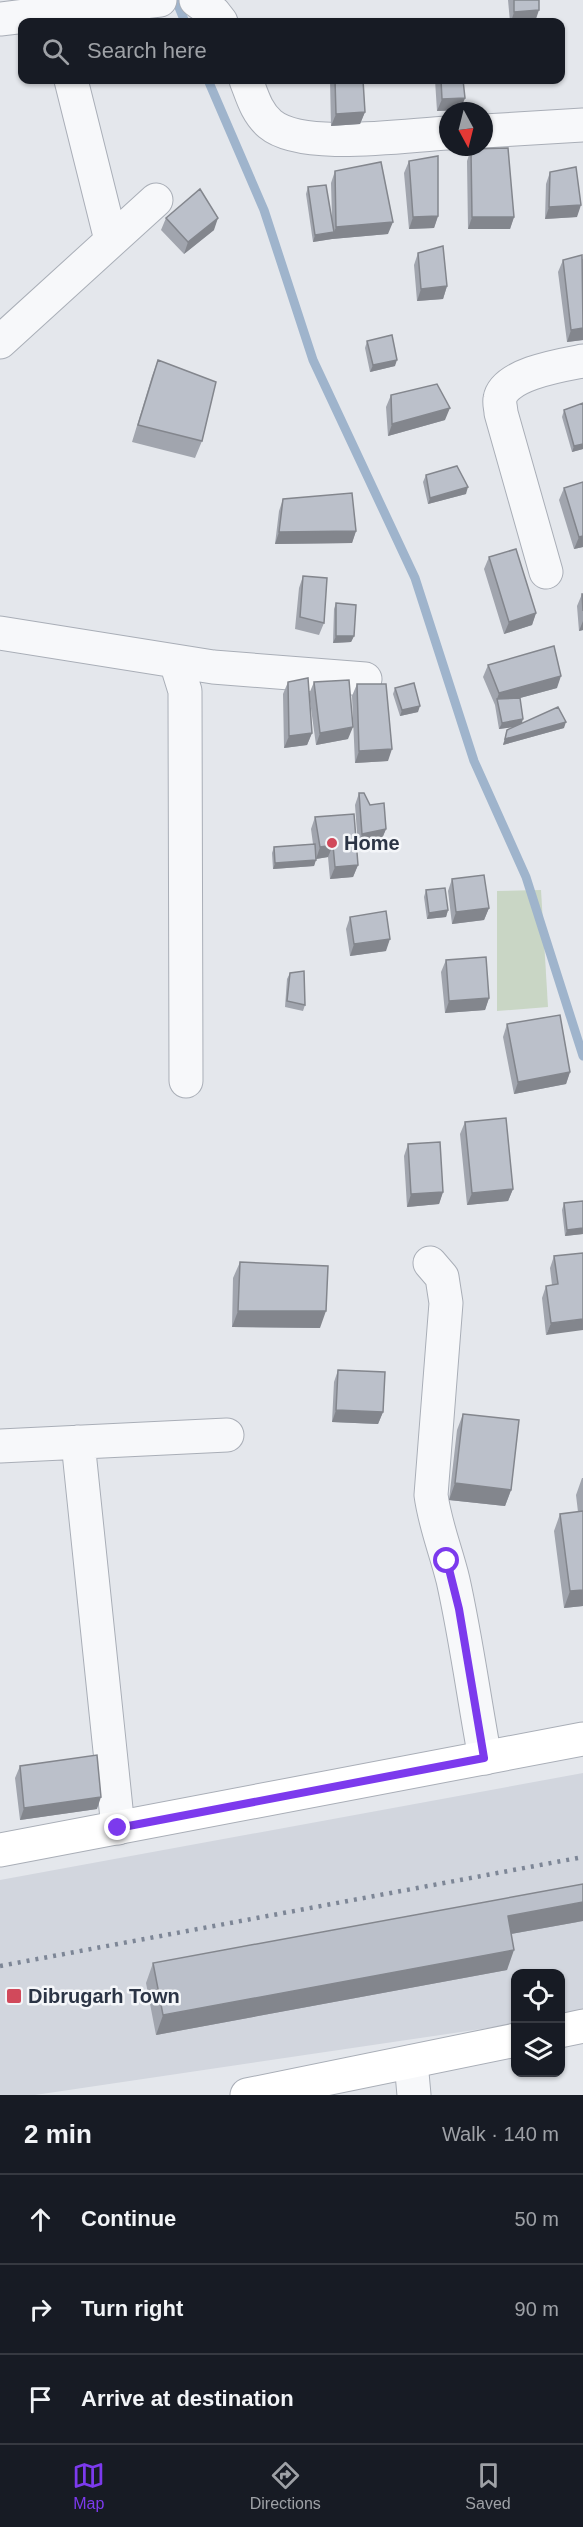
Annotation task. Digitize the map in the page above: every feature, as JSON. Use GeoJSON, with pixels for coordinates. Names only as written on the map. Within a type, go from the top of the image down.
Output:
{"type":"FeatureCollection","features":[{"type":"Feature","properties":{"kind":"street"},"geometry":{"type":"LineString","coordinates":[[28,18],[56,17],[145,2]]}},
{"type":"Feature","properties":{"kind":"street"},"geometry":{"type":"LineString","coordinates":[[0,19],[18,18]]}},
{"type":"Feature","properties":{"kind":"street"},"geometry":{"type":"LineString","coordinates":[[72,84],[111,240]]}},
{"type":"Feature","properties":{"kind":"street"},"geometry":{"type":"LineString","coordinates":[[248,84],[258,111],[271,125],[294,136],[321,140],[439,133]]}},
{"type":"Feature","properties":{"kind":"street"},"geometry":{"type":"LineString","coordinates":[[493,130],[583,125]]}},
{"type":"Feature","properties":{"kind":"street"},"geometry":{"type":"LineString","coordinates":[[0,342],[156,200]]}},
{"type":"Feature","properties":{"kind":"street"},"geometry":{"type":"LineString","coordinates":[[546,572],[501,413],[500,399],[506,388],[522,377],[583,361]]}},
{"type":"Feature","properties":{"kind":"street"},"geometry":{"type":"LineString","coordinates":[[0,633],[213,667],[365,679]]}},
{"type":"Feature","properties":{"kind":"street"},"geometry":{"type":"LineString","coordinates":[[176,662],[185,691],[186,1081]]}},
{"type":"Feature","properties":{"kind":"street"},"geometry":{"type":"LineString","coordinates":[[430,1263],[442,1277],[446,1303],[431,1495],[434,1518],[459,1609],[484,1758]]}},
{"type":"Feature","properties":{"kind":"street"},"geometry":{"type":"LineString","coordinates":[[0,1446],[227,1435]]}},
{"type":"Feature","properties":{"kind":"street"},"geometry":{"type":"LineString","coordinates":[[78,1442],[118,1828]]}},
{"type":"Feature","properties":{"kind":"street"},"geometry":{"type":"LineString","coordinates":[[0,1850],[583,1739]]}},
{"type":"Feature","properties":{"kind":"street"},"geometry":{"type":"LineString","coordinates":[[565,2030],[583,2026]]}},
{"type":"Feature","properties":{"kind":"street"},"geometry":{"type":"LineString","coordinates":[[247,2095],[511,2041]]}},
{"type":"Feature","properties":{"kind":"street"},"geometry":{"type":"LineString","coordinates":[[411,2062],[414,2095]]}},
{"type":"Feature","properties":{"kind":"shaded area"},"geometry":{"type":"Polygon","coordinates":[[[583,1773],[583,2015],[565,2017],[565,1969],[511,1969],[511,2025],[35,2095],[0,2095],[0,1880],[583,1773]]]}},
{"type":"Feature","properties":{"kind":"green space"},"geometry":{"type":"Polygon","coordinates":[[[541,890],[548,1007],[497,1011],[497,891],[541,890]]]}},
{"type":"Feature","properties":{"kind":"building"},"geometry":{"type":"Polygon","coordinates":[[[514,0],[539,0],[539,10],[514,12],[514,0]]]}},
{"type":"Feature","properties":{"kind":"building"},"geometry":{"type":"Polygon","coordinates":[[[335,84],[363,84],[365,112],[336,114],[335,84]]]}},
{"type":"Feature","properties":{"kind":"building"},"geometry":{"type":"Polygon","coordinates":[[[441,84],[463,84],[465,98],[442,99],[441,84]]]}},
{"type":"Feature","properties":{"kind":"building"},"geometry":{"type":"Polygon","coordinates":[[[493,148],[508,148],[514,217],[472,217],[471,156],[493,156],[493,148]]]}},
{"type":"Feature","properties":{"kind":"building"},"geometry":{"type":"Polygon","coordinates":[[[438,156],[438,216],[413,217],[409,161],[438,156]]]}},
{"type":"Feature","properties":{"kind":"building"},"geometry":{"type":"Polygon","coordinates":[[[381,162],[393,222],[336,227],[335,171],[381,162]]]}},
{"type":"Feature","properties":{"kind":"building"},"geometry":{"type":"Polygon","coordinates":[[[576,167],[581,205],[549,207],[550,172],[576,167]]]}},
{"type":"Feature","properties":{"kind":"building"},"geometry":{"type":"Polygon","coordinates":[[[326,185],[334,232],[315,235],[308,187],[326,185]]]}},
{"type":"Feature","properties":{"kind":"building"},"geometry":{"type":"Polygon","coordinates":[[[200,189],[218,218],[188,242],[166,218],[200,189]]]}},
{"type":"Feature","properties":{"kind":"building"},"geometry":{"type":"Polygon","coordinates":[[[443,246],[447,286],[421,289],[418,253],[443,246]]]}},
{"type":"Feature","properties":{"kind":"building"},"geometry":{"type":"Polygon","coordinates":[[[582,255],[583,328],[571,330],[563,260],[582,255]]]}},
{"type":"Feature","properties":{"kind":"building"},"geometry":{"type":"Polygon","coordinates":[[[392,335],[397,360],[373,365],[367,341],[392,335]]]}},
{"type":"Feature","properties":{"kind":"building"},"geometry":{"type":"Polygon","coordinates":[[[158,360],[216,382],[202,441],[138,425],[158,360]]]}},
{"type":"Feature","properties":{"kind":"building"},"geometry":{"type":"Polygon","coordinates":[[[437,384],[450,408],[392,424],[391,395],[437,384]]]}},
{"type":"Feature","properties":{"kind":"building"},"geometry":{"type":"Polygon","coordinates":[[[583,403],[583,444],[574,446],[564,410],[583,403]]]}},
{"type":"Feature","properties":{"kind":"building"},"geometry":{"type":"Polygon","coordinates":[[[457,466],[468,487],[430,498],[426,475],[457,466]]]}},
{"type":"Feature","properties":{"kind":"building"},"geometry":{"type":"Polygon","coordinates":[[[583,482],[583,536],[579,537],[564,488],[583,482]]]}},
{"type":"Feature","properties":{"kind":"building"},"geometry":{"type":"Polygon","coordinates":[[[352,493],[356,531],[279,532],[283,499],[352,493]]]}},
{"type":"Feature","properties":{"kind":"building"},"geometry":{"type":"Polygon","coordinates":[[[516,549],[536,613],[509,622],[489,557],[516,549]]]}},
{"type":"Feature","properties":{"kind":"building"},"geometry":{"type":"Polygon","coordinates":[[[303,576],[327,578],[324,623],[300,617],[303,576]]]}},
{"type":"Feature","properties":{"kind":"building"},"geometry":{"type":"Polygon","coordinates":[[[336,603],[356,605],[354,636],[336,636],[336,603]]]}},
{"type":"Feature","properties":{"kind":"building"},"geometry":{"type":"Polygon","coordinates":[[[554,646],[561,676],[499,693],[488,665],[554,646]]]}},
{"type":"Feature","properties":{"kind":"building"},"geometry":{"type":"Polygon","coordinates":[[[308,678],[312,733],[289,736],[288,682],[308,678]]]}},
{"type":"Feature","properties":{"kind":"building"},"geometry":{"type":"Polygon","coordinates":[[[349,680],[353,727],[320,733],[314,682],[349,680]]]}},
{"type":"Feature","properties":{"kind":"building"},"geometry":{"type":"Polygon","coordinates":[[[414,683],[420,706],[402,710],[395,688],[414,683]]]}},
{"type":"Feature","properties":{"kind":"building"},"geometry":{"type":"Polygon","coordinates":[[[357,684],[386,684],[392,749],[359,751],[357,684]]]}},
{"type":"Feature","properties":{"kind":"building"},"geometry":{"type":"Polygon","coordinates":[[[520,698],[523,719],[502,723],[497,699],[520,698]]]}},
{"type":"Feature","properties":{"kind":"building"},"geometry":{"type":"Polygon","coordinates":[[[558,707],[566,722],[505,739],[507,730],[558,707]]]}},
{"type":"Feature","properties":{"kind":"building"},"geometry":{"type":"Polygon","coordinates":[[[359,793],[364,793],[370,805],[384,803],[386,829],[362,834],[359,793]]]}},
{"type":"Feature","properties":{"kind":"building"},"geometry":{"type":"Polygon","coordinates":[[[354,814],[358,865],[335,867],[333,845],[320,847],[315,817],[354,814]]]}},
{"type":"Feature","properties":{"kind":"building"},"geometry":{"type":"Polygon","coordinates":[[[315,844],[316,860],[275,863],[274,847],[315,844]]]}},
{"type":"Feature","properties":{"kind":"building"},"geometry":{"type":"Polygon","coordinates":[[[484,875],[489,908],[456,912],[452,879],[484,875]]]}},
{"type":"Feature","properties":{"kind":"building"},"geometry":{"type":"Polygon","coordinates":[[[445,888],[448,910],[429,913],[426,890],[445,888]]]}},
{"type":"Feature","properties":{"kind":"building"},"geometry":{"type":"Polygon","coordinates":[[[386,911],[390,939],[354,944],[350,917],[386,911]]]}},
{"type":"Feature","properties":{"kind":"building"},"geometry":{"type":"Polygon","coordinates":[[[486,957],[489,998],[449,1001],[446,960],[486,957]]]}},
{"type":"Feature","properties":{"kind":"building"},"geometry":{"type":"Polygon","coordinates":[[[304,971],[305,1005],[287,1001],[290,973],[304,971]]]}},
{"type":"Feature","properties":{"kind":"building"},"geometry":{"type":"Polygon","coordinates":[[[560,1015],[570,1072],[518,1082],[507,1024],[560,1015]]]}},
{"type":"Feature","properties":{"kind":"building"},"geometry":{"type":"Polygon","coordinates":[[[506,1118],[513,1189],[472,1193],[465,1122],[506,1118]]]}},
{"type":"Feature","properties":{"kind":"building"},"geometry":{"type":"Polygon","coordinates":[[[440,1142],[443,1192],[411,1194],[408,1144],[440,1142]]]}},
{"type":"Feature","properties":{"kind":"building"},"geometry":{"type":"Polygon","coordinates":[[[583,1201],[583,1228],[567,1230],[564,1203],[583,1201]]]}},
{"type":"Feature","properties":{"kind":"building"},"geometry":{"type":"Polygon","coordinates":[[[583,1253],[583,1319],[551,1323],[546,1286],[558,1284],[554,1256],[583,1253]]]}},
{"type":"Feature","properties":{"kind":"building"},"geometry":{"type":"Polygon","coordinates":[[[240,1262],[328,1266],[326,1311],[238,1311],[240,1262]]]}},
{"type":"Feature","properties":{"kind":"building"},"geometry":{"type":"Polygon","coordinates":[[[338,1370],[385,1372],[383,1412],[336,1410],[338,1370]]]}},
{"type":"Feature","properties":{"kind":"building"},"geometry":{"type":"Polygon","coordinates":[[[463,1414],[519,1420],[511,1490],[455,1483],[463,1414]]]}},
{"type":"Feature","properties":{"kind":"building"},"geometry":{"type":"Polygon","coordinates":[[[583,1511],[583,1590],[570,1591],[560,1514],[583,1511]]]}},
{"type":"Feature","properties":{"kind":"building"},"geometry":{"type":"Polygon","coordinates":[[[97,1755],[101,1797],[24,1808],[20,1766],[97,1755]]]}},
{"type":"Feature","properties":{"kind":"building"},"geometry":{"type":"Polygon","coordinates":[[[583,1884],[583,1902],[508,1916],[514,1950],[163,2015],[153,1963],[583,1884]]]}},
{"type":"Feature","properties":{"kind":"waterway"},"geometry":{"type":"LineString","coordinates":[[176,0],[183,18]]}},
{"type":"Feature","properties":{"kind":"waterway"},"geometry":{"type":"LineString","coordinates":[[210,84],[264,210],[313,360],[415,578],[474,761],[526,877],[583,1056]]}},
{"type":"Feature","properties":{"kind":"railway"},"geometry":{"type":"LineString","coordinates":[[0,1966],[583,1857]]}},
{"type":"Feature","properties":{"kind":"place","name":"Home"},"geometry":{"type":"Point","coordinates":[332,843]}},
{"type":"Feature","properties":{"kind":"place","name":"Dibrugarh Town"},"geometry":{"type":"Point","coordinates":[14,1996]}},
{"type":"Feature","properties":{"kind":"route"},"geometry":{"type":"LineString","coordinates":[[118,1828],[484,1758],[459,1609],[447,1561]]}}]}
